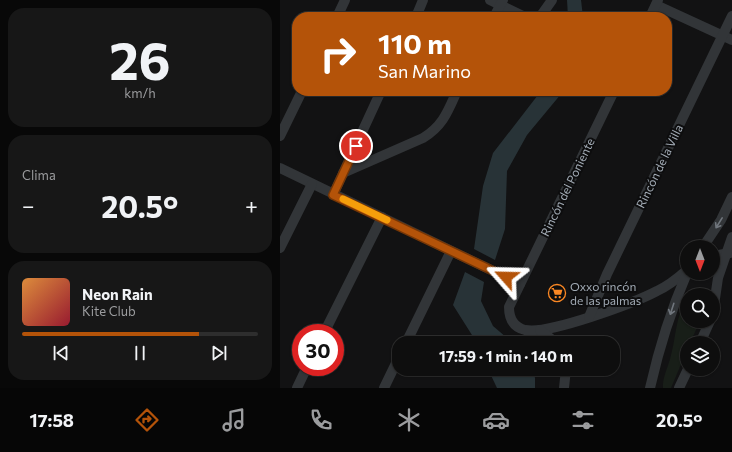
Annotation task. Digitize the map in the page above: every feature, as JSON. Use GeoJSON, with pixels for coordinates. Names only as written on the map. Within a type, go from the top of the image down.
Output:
{"type":"FeatureCollection","features":[{"type":"Feature","properties":{"kind":"street"},"geometry":{"type":"LineString","coordinates":[[339,12],[345,0]]}},
{"type":"Feature","properties":{"kind":"street"},"geometry":{"type":"LineString","coordinates":[[418,12],[424,0]]}},
{"type":"Feature","properties":{"kind":"street"},"geometry":{"type":"LineString","coordinates":[[490,0],[501,3],[516,12]]}},
{"type":"Feature","properties":{"kind":"street"},"geometry":{"type":"LineString","coordinates":[[544,12],[552,0]]}},
{"type":"Feature","properties":{"kind":"street"},"geometry":{"type":"LineString","coordinates":[[652,12],[657,2],[727,38]]}},
{"type":"Feature","properties":{"kind":"street"},"geometry":{"type":"LineString","coordinates":[[496,12],[501,3]]}},
{"type":"Feature","properties":{"kind":"street","name":"Rincón de la Villa"},"geometry":{"type":"LineString","coordinates":[[589,318],[607,274],[727,38],[732,16]]}},
{"type":"Feature","properties":{"kind":"street"},"geometry":{"type":"LineString","coordinates":[[280,136],[300,96]]}},
{"type":"Feature","properties":{"kind":"street"},"geometry":{"type":"LineString","coordinates":[[333,195],[379,96]]}},
{"type":"Feature","properties":{"kind":"street"},"geometry":{"type":"LineString","coordinates":[[343,173],[423,138],[434,131],[442,122],[455,96]]}},
{"type":"Feature","properties":{"kind":"street","name":"Rincón del Poniente"},"geometry":{"type":"LineString","coordinates":[[540,330],[525,330],[517,326],[511,320],[509,307],[612,96]]}},
{"type":"Feature","properties":{"kind":"street"},"geometry":{"type":"LineString","coordinates":[[280,168],[333,195],[520,284]]}},
{"type":"Feature","properties":{"kind":"street"},"geometry":{"type":"LineString","coordinates":[[280,248],[312,184]]}},
{"type":"Feature","properties":{"kind":"street"},"geometry":{"type":"LineString","coordinates":[[708,240],[721,220],[732,198]]}},
{"type":"Feature","properties":{"kind":"street"},"geometry":{"type":"LineString","coordinates":[[329,324],[382,218]]}},
{"type":"Feature","properties":{"kind":"street"},"geometry":{"type":"LineString","coordinates":[[717,288],[718,278],[729,253],[732,237]]}},
{"type":"Feature","properties":{"kind":"street"},"geometry":{"type":"LineString","coordinates":[[409,336],[451,252]]}},
{"type":"Feature","properties":{"kind":"street"},"geometry":{"type":"LineString","coordinates":[[540,330],[589,318],[658,291],[680,276]]}},
{"type":"Feature","properties":{"kind":"street"},"geometry":{"type":"LineString","coordinates":[[650,388],[671,314],[684,280]]}},
{"type":"Feature","properties":{"kind":"street"},"geometry":{"type":"LineString","coordinates":[[540,330],[547,336]]}},
{"type":"Feature","properties":{"kind":"street"},"geometry":{"type":"LineString","coordinates":[[384,388],[392,371]]}},
{"type":"Feature","properties":{"kind":"street"},"geometry":{"type":"LineString","coordinates":[[296,388],[302,376]]}},
{"type":"Feature","properties":{"kind":"street"},"geometry":{"type":"LineString","coordinates":[[564,388],[565,376]]}},
{"type":"Feature","properties":{"kind":"street"},"geometry":{"type":"LineString","coordinates":[[679,388],[685,376]]}},
{"type":"Feature","properties":{"kind":"shaded area"},"geometry":{"type":"Polygon","coordinates":[[[567,0],[581,0],[582,12],[568,12],[567,0]]]}},
{"type":"Feature","properties":{"kind":"shaded area"},"geometry":{"type":"Polygon","coordinates":[[[537,96],[559,96],[527,135],[507,171],[505,229],[495,260],[474,249],[483,186],[493,153],[537,96]]]}},
{"type":"Feature","properties":{"kind":"shaded area"},"geometry":{"type":"Polygon","coordinates":[[[465,272],[484,282],[481,301],[493,326],[505,336],[473,336],[453,305],[465,272]]]}},
{"type":"Feature","properties":{"kind":"shaded area"},"geometry":{"type":"Polygon","coordinates":[[[680,314],[680,328],[697,328],[693,336],[680,336],[680,367],[671,388],[663,388],[671,355],[680,314]]]}},
{"type":"Feature","properties":{"kind":"shaded area"},"geometry":{"type":"Polygon","coordinates":[[[491,376],[535,376],[535,388],[497,388],[491,376]]]}},
{"type":"Feature","properties":{"kind":"slow traffic"},"geometry":{"type":"LineString","coordinates":[[343,199],[387,220]]}},
{"type":"Feature","properties":{"kind":"place","name":"Oxxo rincón de las palmas"},"geometry":{"type":"Point","coordinates":[557,293]}},
{"type":"Feature","properties":{"kind":"route"},"geometry":{"type":"LineString","coordinates":[[356,146],[333,195],[506,277]]}}]}
